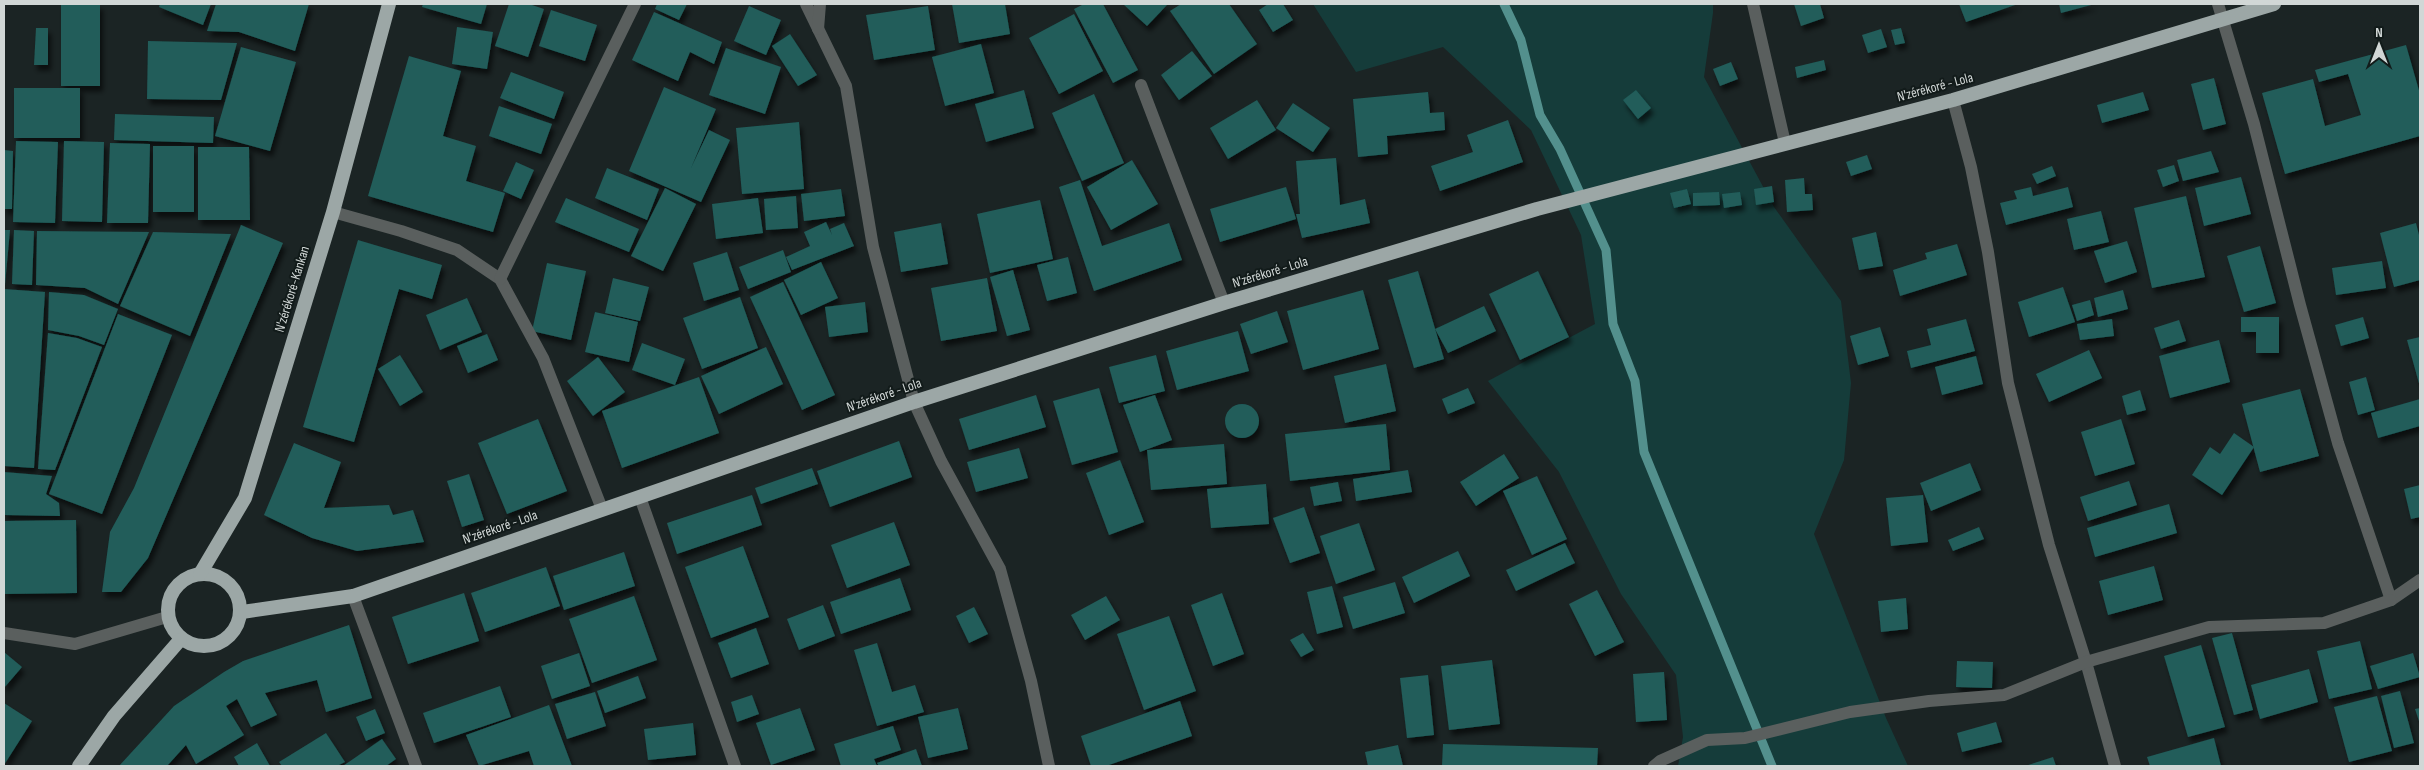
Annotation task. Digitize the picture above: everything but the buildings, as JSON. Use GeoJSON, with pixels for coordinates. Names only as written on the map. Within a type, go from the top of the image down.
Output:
{"type":"FeatureCollection","features":[{"type":"Feature","properties":{"kind":"highway","name":"N'zérékoré-Kankan"},"geometry":{"type":"LineString","coordinates":[[200,574],[245,498],[333,212],[389,4]]}},
{"type":"Feature","properties":{"kind":"highway","name":"N'zérékoré - Lola"},"geometry":{"type":"LineString","coordinates":[[242,612],[352,596],[914,402],[1224,302],[1537,209],[1953,100],[2274,4]]}},
{"type":"Feature","properties":{"kind":"highway"},"geometry":{"type":"LineString","coordinates":[[200,574],[221,577],[236,591],[242,612],[232,637],[207,648],[180,640],[167,617],[169,598],[181,581],[200,574]]}},
{"type":"Feature","properties":{"kind":"highway"},"geometry":{"type":"LineString","coordinates":[[79,766],[114,716],[180,640]]}},
{"type":"Feature","properties":{"kind":"street"},"geometry":{"type":"LineString","coordinates":[[500,279],[635,4]]}},
{"type":"Feature","properties":{"kind":"street"},"geometry":{"type":"LineString","coordinates":[[806,4],[846,86],[874,247],[914,402],[941,461],[1000,570],[1031,681],[1050,766]]}},
{"type":"Feature","properties":{"kind":"street"},"geometry":{"type":"LineString","coordinates":[[818,29],[820,4]]}},
{"type":"Feature","properties":{"kind":"street"},"geometry":{"type":"LineString","coordinates":[[1753,4],[1785,143]]}},
{"type":"Feature","properties":{"kind":"street"},"geometry":{"type":"LineString","coordinates":[[2218,4],[2254,124],[2300,305],[2338,443],[2391,600]]}},
{"type":"Feature","properties":{"kind":"street"},"geometry":{"type":"LineString","coordinates":[[1141,85],[1224,302]]}},
{"type":"Feature","properties":{"kind":"street"},"geometry":{"type":"LineString","coordinates":[[1953,100],[1971,167],[1988,252],[2008,383],[2049,545],[2086,662],[2114,766]]}},
{"type":"Feature","properties":{"kind":"street"},"geometry":{"type":"LineString","coordinates":[[333,212],[401,231],[457,250],[500,279],[543,358],[602,509]]}},
{"type":"Feature","properties":{"kind":"street"},"geometry":{"type":"LineString","coordinates":[[640,498],[735,766]]}},
{"type":"Feature","properties":{"kind":"street"},"geometry":{"type":"LineString","coordinates":[[1654,766],[1660,761],[1707,740],[1745,738],[1850,712],[1929,701],[2004,695],[2086,662],[2209,627],[2324,623],[2391,600],[2420,580]]}},
{"type":"Feature","properties":{"kind":"street"},"geometry":{"type":"LineString","coordinates":[[352,596],[416,766]]}},
{"type":"Feature","properties":{"kind":"street"},"geometry":{"type":"LineString","coordinates":[[4,633],[75,644],[167,617]]}},
{"type":"Feature","properties":{"kind":"shaded area"},"geometry":{"type":"Polygon","coordinates":[[[1313,4],[1713,4],[1704,77],[1774,207],[1841,301],[1851,383],[1844,460],[1814,534],[1886,718],[1908,766],[1678,766],[1683,737],[1676,675],[1621,594],[1559,472],[1488,381],[1595,324],[1581,235],[1531,130],[1443,47],[1356,72],[1313,4]]]}},
{"type":"Feature","properties":{"kind":"waterway"},"geometry":{"type":"LineString","coordinates":[[1504,4],[1521,40],[1540,115],[1560,149],[1606,250],[1613,324],[1635,381],[1644,452],[1772,766]]}}]}
